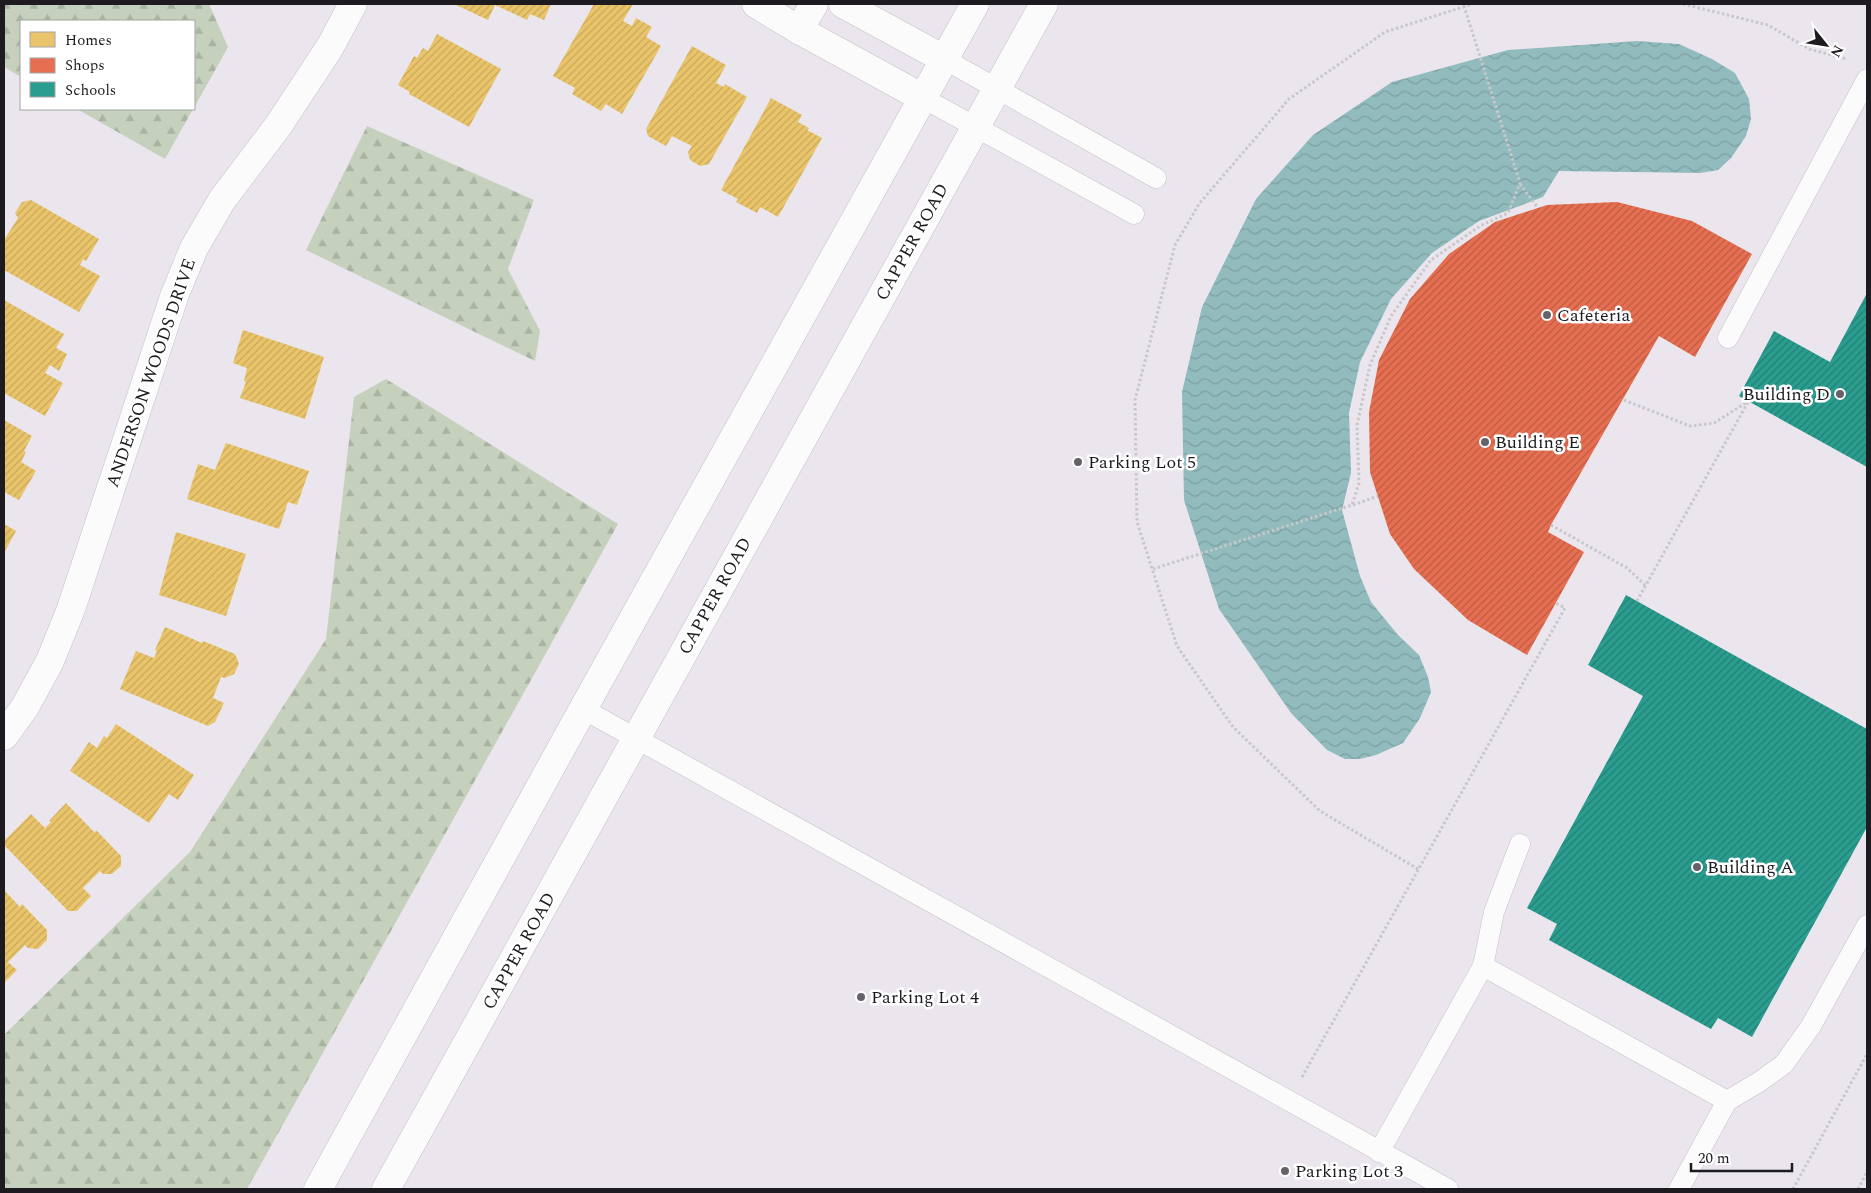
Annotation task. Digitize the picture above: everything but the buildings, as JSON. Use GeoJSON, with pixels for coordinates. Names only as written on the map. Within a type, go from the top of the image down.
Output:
{"type":"FeatureCollection","features":[{"type":"Feature","properties":{"kind":"street","name":"ANDERSON WOODS DRIVE"},"geometry":{"type":"LineString","coordinates":[[4,736],[25,707],[46,669],[71,609],[175,294],[194,248],[222,200],[278,126],[325,55],[353,4]]}},
{"type":"Feature","properties":{"kind":"street"},"geometry":{"type":"LineString","coordinates":[[756,4],[799,30],[923,98]]}},
{"type":"Feature","properties":{"kind":"street"},"geometry":{"type":"LineString","coordinates":[[799,30],[814,4]]}},
{"type":"Feature","properties":{"kind":"street"},"geometry":{"type":"LineString","coordinates":[[843,4],[944,59]]}},
{"type":"Feature","properties":{"kind":"street"},"geometry":{"type":"LineString","coordinates":[[318,1189],[976,4]]}},
{"type":"Feature","properties":{"kind":"street","name":"CAPPER ROAD"},"geometry":{"type":"LineString","coordinates":[[386,1189],[1044,4]]}},
{"type":"Feature","properties":{"kind":"lane"},"geometry":{"type":"LineString","coordinates":[[944,59],[1156,178]]}},
{"type":"Feature","properties":{"kind":"lane"},"geometry":{"type":"LineString","coordinates":[[1728,338],[1867,80]]}},
{"type":"Feature","properties":{"kind":"lane"},"geometry":{"type":"LineString","coordinates":[[923,98],[1134,214]]}},
{"type":"Feature","properties":{"kind":"lane"},"geometry":{"type":"LineString","coordinates":[[583,709],[1448,1189]]}},
{"type":"Feature","properties":{"kind":"lane"},"geometry":{"type":"LineString","coordinates":[[1380,1152],[1483,966],[1494,912],[1520,844]]}},
{"type":"Feature","properties":{"kind":"lane"},"geometry":{"type":"LineString","coordinates":[[1679,1189],[1727,1101],[1784,1064],[1811,1026],[1867,925]]}},
{"type":"Feature","properties":{"kind":"lane"},"geometry":{"type":"LineString","coordinates":[[1483,966],[1727,1101]]}},
{"type":"Feature","properties":{"kind":"path"},"geometry":{"type":"LineString","coordinates":[[1418,868],[1320,811],[1233,727],[1178,646],[1137,522],[1135,400],[1175,245],[1199,204],[1289,99],[1385,32],[1472,4]]}},
{"type":"Feature","properties":{"kind":"path"},"geometry":{"type":"LineString","coordinates":[[1683,4],[1768,25],[1810,49],[1848,59]]}},
{"type":"Feature","properties":{"kind":"path"},"geometry":{"type":"LineString","coordinates":[[1464,6],[1520,184],[1538,208]]}},
{"type":"Feature","properties":{"kind":"path"},"geometry":{"type":"LineString","coordinates":[[1352,505],[1359,482],[1357,425],[1370,365],[1391,316],[1432,260],[1480,226],[1508,213],[1520,184]]}},
{"type":"Feature","properties":{"kind":"path"},"geometry":{"type":"LineString","coordinates":[[1624,400],[1690,426],[1714,423],[1748,402],[1637,601]]}},
{"type":"Feature","properties":{"kind":"path"},"geometry":{"type":"LineString","coordinates":[[1153,569],[1378,496]]}},
{"type":"Feature","properties":{"kind":"path"},"geometry":{"type":"LineString","coordinates":[[1552,525],[1626,568],[1646,586]]}},
{"type":"Feature","properties":{"kind":"path"},"geometry":{"type":"LineString","coordinates":[[1299,1082],[1565,608],[1556,603]]}},
{"type":"Feature","properties":{"kind":"path"},"geometry":{"type":"LineString","coordinates":[[1792,1189],[1867,1054]]}},
{"type":"Feature","properties":{"kind":"path"},"geometry":{"type":"LineString","coordinates":[[1858,1189],[1867,1172]]}},
{"type":"Feature","properties":{"kind":"green space"},"geometry":{"type":"Polygon","coordinates":[[[4,4],[209,4],[228,47],[195,106],[195,20],[20,20],[20,76],[4,67],[4,4]]]}},
{"type":"Feature","properties":{"kind":"green space"},"geometry":{"type":"Polygon","coordinates":[[[79,110],[192,110],[165,159],[79,110]]]}},
{"type":"Feature","properties":{"kind":"green space"},"geometry":{"type":"Polygon","coordinates":[[[367,126],[534,200],[508,269],[540,331],[535,361],[306,250],[367,126]]]}},
{"type":"Feature","properties":{"kind":"green space"},"geometry":{"type":"Polygon","coordinates":[[[386,379],[618,524],[247,1189],[4,1189],[4,1035],[190,852],[326,639],[354,397],[386,379]]]}},
{"type":"Feature","properties":{"kind":"water"},"geometry":{"type":"Polygon","coordinates":[[[1637,41],[1679,44],[1712,59],[1735,73],[1749,99],[1751,119],[1746,136],[1731,158],[1718,170],[1700,173],[1559,171],[1543,197],[1479,221],[1432,253],[1391,299],[1360,362],[1349,413],[1351,473],[1342,510],[1360,576],[1371,602],[1398,635],[1419,655],[1428,677],[1431,692],[1420,718],[1403,743],[1376,755],[1360,759],[1345,759],[1327,750],[1291,713],[1219,609],[1184,500],[1182,392],[1202,307],[1256,199],[1313,135],[1392,82],[1508,50],[1637,41]]]}},
{"type":"Feature","properties":{"kind":"place","name":"Cafeteria"},"geometry":{"type":"Point","coordinates":[1547,315]}},
{"type":"Feature","properties":{"kind":"place","name":"Building D"},"geometry":{"type":"Point","coordinates":[1840,394]}},
{"type":"Feature","properties":{"kind":"place","name":"Building E"},"geometry":{"type":"Point","coordinates":[1485,442]}},
{"type":"Feature","properties":{"kind":"place","name":"Parking Lot 5"},"geometry":{"type":"Point","coordinates":[1078,462]}},
{"type":"Feature","properties":{"kind":"place","name":"Building A"},"geometry":{"type":"Point","coordinates":[1697,867]}},
{"type":"Feature","properties":{"kind":"place","name":"Parking Lot 4"},"geometry":{"type":"Point","coordinates":[861,997]}},
{"type":"Feature","properties":{"kind":"place","name":"Parking Lot 3"},"geometry":{"type":"Point","coordinates":[1285,1171]}}]}
